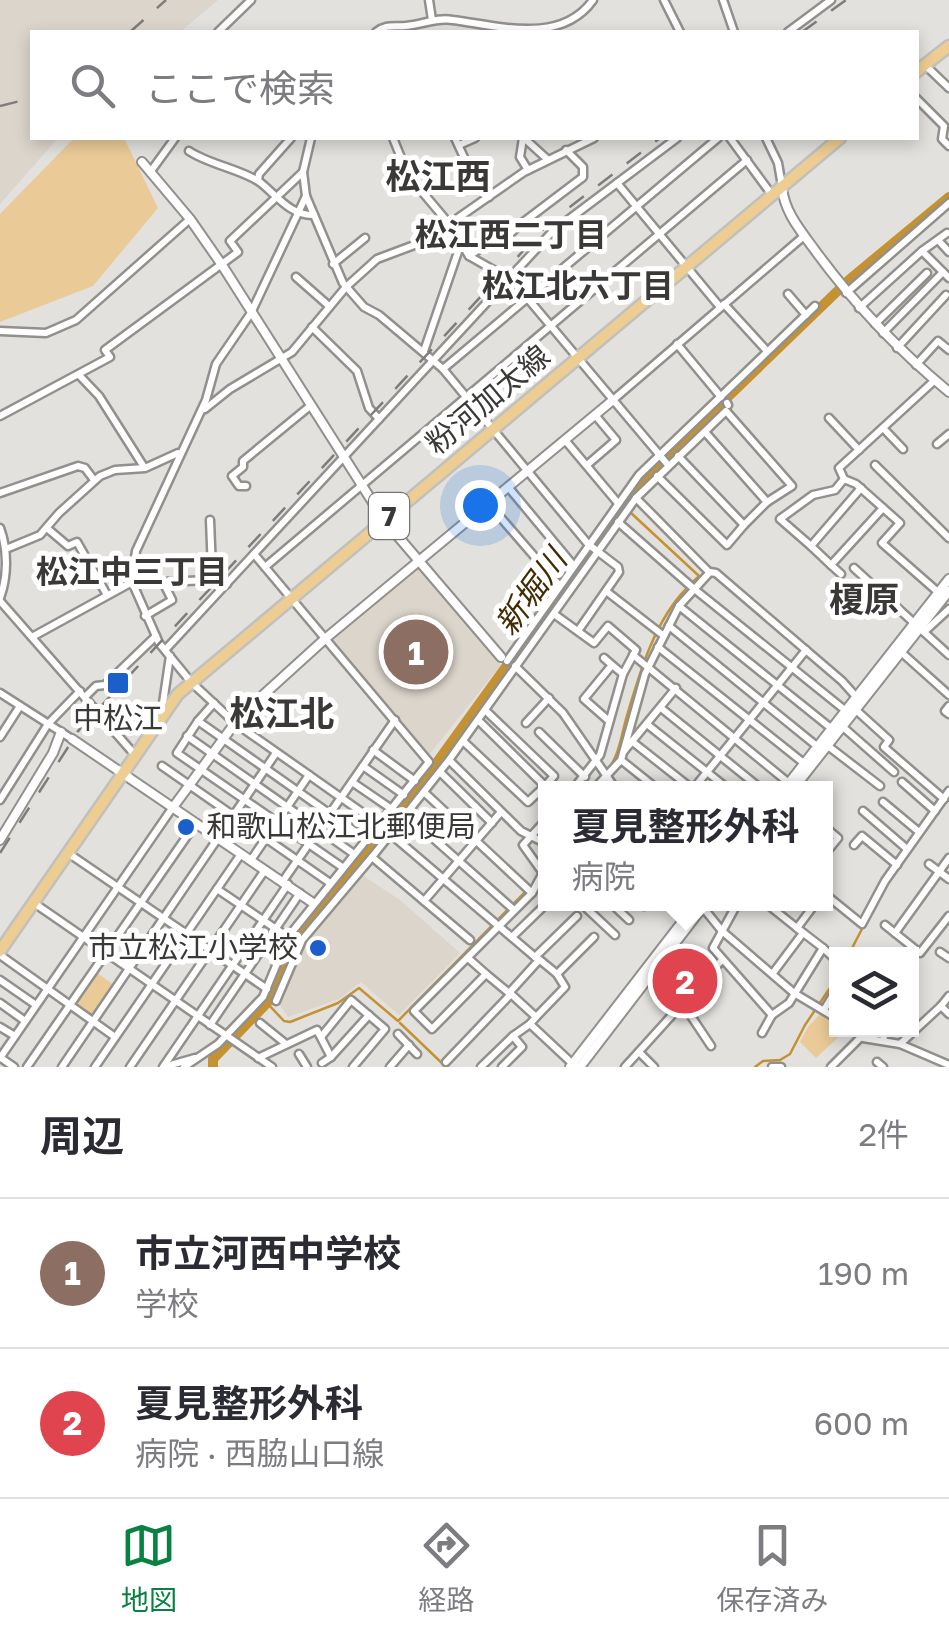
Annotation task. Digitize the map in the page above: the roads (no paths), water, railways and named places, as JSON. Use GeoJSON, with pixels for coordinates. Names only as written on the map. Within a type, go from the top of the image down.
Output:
{"type":"FeatureCollection","features":[{"type":"Feature","properties":{"kind":"main road"},"geometry":{"type":"LineString","coordinates":[[921,69],[947,50]]}},
{"type":"Feature","properties":{"kind":"main road","name":"粉河加太線"},"geometry":{"type":"LineString","coordinates":[[0,953],[167,709],[191,682],[838,140]]}},
{"type":"Feature","properties":{"kind":"street"},"geometry":{"type":"LineString","coordinates":[[220,30],[251,0]]}},
{"type":"Feature","properties":{"kind":"street"},"geometry":{"type":"LineString","coordinates":[[429,0],[432,20]]}},
{"type":"Feature","properties":{"kind":"street"},"geometry":{"type":"LineString","coordinates":[[379,30],[388,25],[408,29],[432,20],[452,19],[541,30],[582,15],[592,0]]}},
{"type":"Feature","properties":{"kind":"street"},"geometry":{"type":"LineString","coordinates":[[664,0],[679,30]]}},
{"type":"Feature","properties":{"kind":"street"},"geometry":{"type":"LineString","coordinates":[[723,0],[733,30]]}},
{"type":"Feature","properties":{"kind":"street"},"geometry":{"type":"LineString","coordinates":[[791,30],[830,0]]}},
{"type":"Feature","properties":{"kind":"street"},"geometry":{"type":"LineString","coordinates":[[921,69],[949,88]]}},
{"type":"Feature","properties":{"kind":"street"},"geometry":{"type":"LineString","coordinates":[[919,101],[944,126],[942,139],[949,146]]}},
{"type":"Feature","properties":{"kind":"street"},"geometry":{"type":"LineString","coordinates":[[151,172],[174,140]]}},
{"type":"Feature","properties":{"kind":"street"},"geometry":{"type":"LineString","coordinates":[[258,180],[258,174],[292,140]]}},
{"type":"Feature","properties":{"kind":"street"},"geometry":{"type":"LineString","coordinates":[[310,140],[303,172],[306,196],[346,287],[364,307],[443,369],[588,544],[618,567],[619,572],[578,631]]}},
{"type":"Feature","properties":{"kind":"street"},"geometry":{"type":"LineString","coordinates":[[394,140],[408,175],[451,226],[469,256],[508,278],[663,460]]}},
{"type":"Feature","properties":{"kind":"street"},"geometry":{"type":"LineString","coordinates":[[523,140],[520,157],[528,170]]}},
{"type":"Feature","properties":{"kind":"street"},"geometry":{"type":"LineString","coordinates":[[525,140],[547,159]]}},
{"type":"Feature","properties":{"kind":"street"},"geometry":{"type":"LineString","coordinates":[[200,413],[230,389],[281,360],[346,287],[377,260],[415,246],[451,226],[528,170],[582,140]]}},
{"type":"Feature","properties":{"kind":"street"},"geometry":{"type":"LineString","coordinates":[[167,709],[163,703],[168,653],[227,584],[552,232],[674,140]]}},
{"type":"Feature","properties":{"kind":"street"},"geometry":{"type":"LineString","coordinates":[[443,369],[716,140]]}},
{"type":"Feature","properties":{"kind":"street"},"geometry":{"type":"LineString","coordinates":[[732,140],[772,195]]}},
{"type":"Feature","properties":{"kind":"street"},"geometry":{"type":"LineString","coordinates":[[767,140],[778,163],[790,215],[804,236],[843,289],[897,348],[949,392]]}},
{"type":"Feature","properties":{"kind":"street"},"geometry":{"type":"LineString","coordinates":[[457,141],[473,176],[489,197]]}},
{"type":"Feature","properties":{"kind":"street"},"geometry":{"type":"LineString","coordinates":[[469,256],[487,244],[500,244],[583,177],[583,167],[566,150]]}},
{"type":"Feature","properties":{"kind":"street"},"geometry":{"type":"LineString","coordinates":[[189,151],[212,164],[258,180],[275,198],[298,213],[314,215]]}},
{"type":"Feature","properties":{"kind":"street"},"geometry":{"type":"LineString","coordinates":[[265,567],[747,160]]}},
{"type":"Feature","properties":{"kind":"street"},"geometry":{"type":"LineString","coordinates":[[142,162],[222,265],[384,520],[504,659],[517,666],[549,698],[610,781]]}},
{"type":"Feature","properties":{"kind":"street"},"geometry":{"type":"LineString","coordinates":[[0,416],[110,356],[105,350],[238,252],[230,241],[303,172]]}},
{"type":"Feature","properties":{"kind":"street"},"geometry":{"type":"LineString","coordinates":[[616,183],[686,267],[767,352]]}},
{"type":"Feature","properties":{"kind":"street"},"geometry":{"type":"LineString","coordinates":[[306,196],[251,313],[216,364],[200,413],[136,551],[132,582],[145,616],[168,653],[191,682],[235,723],[380,825],[556,974],[565,987],[480,1067]]}},
{"type":"Feature","properties":{"kind":"street"},"geometry":{"type":"LineString","coordinates":[[843,289],[949,202]]}},
{"type":"Feature","properties":{"kind":"street"},"geometry":{"type":"LineString","coordinates":[[0,331],[46,334],[76,320],[190,220]]}},
{"type":"Feature","properties":{"kind":"street"},"geometry":{"type":"LineString","coordinates":[[860,308],[947,233]]}},
{"type":"Feature","properties":{"kind":"street"},"geometry":{"type":"LineString","coordinates":[[14,1067],[0,1058],[235,723],[326,638],[804,236]]}},
{"type":"Feature","properties":{"kind":"street"},"geometry":{"type":"LineString","coordinates":[[334,264],[365,238]]}},
{"type":"Feature","properties":{"kind":"street"},"geometry":{"type":"LineString","coordinates":[[938,240],[949,252]]}},
{"type":"Feature","properties":{"kind":"street"},"geometry":{"type":"LineString","coordinates":[[424,351],[461,243]]}},
{"type":"Feature","properties":{"kind":"street"},"geometry":{"type":"LineString","coordinates":[[884,334],[946,275],[922,251]]}},
{"type":"Feature","properties":{"kind":"street"},"geometry":{"type":"LineString","coordinates":[[875,324],[926,273]]}},
{"type":"Feature","properties":{"kind":"street"},"geometry":{"type":"LineString","coordinates":[[296,277],[330,306]]}},
{"type":"Feature","properties":{"kind":"street"},"geometry":{"type":"LineString","coordinates":[[788,294],[806,315]]}},
{"type":"Feature","properties":{"kind":"street"},"geometry":{"type":"LineString","coordinates":[[897,348],[946,296]]}},
{"type":"Feature","properties":{"kind":"street"},"geometry":{"type":"LineString","coordinates":[[663,460],[678,456],[705,432],[767,352],[815,306]]}},
{"type":"Feature","properties":{"kind":"street"},"geometry":{"type":"LineString","coordinates":[[312,327],[358,372],[369,408],[378,419]]}},
{"type":"Feature","properties":{"kind":"street"},"geometry":{"type":"LineString","coordinates":[[916,365],[938,340],[949,350]]}},
{"type":"Feature","properties":{"kind":"street"},"geometry":{"type":"LineString","coordinates":[[657,476],[727,545],[768,502],[792,486],[677,344]]}},
{"type":"Feature","properties":{"kind":"street"},"geometry":{"type":"LineString","coordinates":[[79,375],[100,396],[145,468]]}},
{"type":"Feature","properties":{"kind":"street"},"geometry":{"type":"LineString","coordinates":[[935,380],[840,468],[844,479],[861,488],[900,523],[882,543],[944,594]]}},
{"type":"Feature","properties":{"kind":"street"},"geometry":{"type":"LineString","coordinates":[[504,659],[618,502],[726,402]]}},
{"type":"Feature","properties":{"kind":"street"},"geometry":{"type":"LineString","coordinates":[[246,486],[240,486],[232,476],[243,467],[242,461],[310,406]]}},
{"type":"Feature","properties":{"kind":"street"},"geometry":{"type":"LineString","coordinates":[[587,465],[616,440],[595,415]]}},
{"type":"Feature","properties":{"kind":"street"},"geometry":{"type":"LineString","coordinates":[[829,418],[859,450]]}},
{"type":"Feature","properties":{"kind":"street"},"geometry":{"type":"LineString","coordinates":[[883,428],[904,449]]}},
{"type":"Feature","properties":{"kind":"street"},"geometry":{"type":"LineString","coordinates":[[705,432],[768,502]]}},
{"type":"Feature","properties":{"kind":"street"},"geometry":{"type":"LineString","coordinates":[[937,444],[949,434]]}},
{"type":"Feature","properties":{"kind":"street"},"geometry":{"type":"LineString","coordinates":[[565,440],[618,502]]}},
{"type":"Feature","properties":{"kind":"street"},"geometry":{"type":"LineString","coordinates":[[6,549],[48,529],[94,480],[115,470],[145,468],[180,452]]}},
{"type":"Feature","properties":{"kind":"street"},"geometry":{"type":"LineString","coordinates":[[678,456],[744,525]]}},
{"type":"Feature","properties":{"kind":"street"},"geometry":{"type":"LineString","coordinates":[[276,1001],[302,940],[440,772],[618,522],[657,476],[663,460]]}},
{"type":"Feature","properties":{"kind":"street"},"geometry":{"type":"LineString","coordinates":[[874,465],[949,538]]}},
{"type":"Feature","properties":{"kind":"street"},"geometry":{"type":"LineString","coordinates":[[0,493],[78,466],[85,468],[94,480]]}},
{"type":"Feature","properties":{"kind":"street"},"geometry":{"type":"LineString","coordinates":[[840,574],[780,518],[813,495],[835,490],[844,479]]}},
{"type":"Feature","properties":{"kind":"street"},"geometry":{"type":"LineString","coordinates":[[508,488],[573,565]]}},
{"type":"Feature","properties":{"kind":"street"},"geometry":{"type":"LineString","coordinates":[[810,546],[861,488]]}},
{"type":"Feature","properties":{"kind":"street"},"geometry":{"type":"LineString","coordinates":[[636,498],[710,572],[716,573],[806,650],[889,740],[884,747],[946,795],[884,881],[862,924],[833,900]]}},
{"type":"Feature","properties":{"kind":"street"},"geometry":{"type":"LineString","coordinates":[[489,504],[560,584]]}},
{"type":"Feature","properties":{"kind":"street"},"geometry":{"type":"LineString","coordinates":[[832,565],[883,508]]}},
{"type":"Feature","properties":{"kind":"street"},"geometry":{"type":"LineString","coordinates":[[209,580],[210,520]]}},
{"type":"Feature","properties":{"kind":"street"},"geometry":{"type":"LineString","coordinates":[[618,522],[792,668],[855,705]]}},
{"type":"Feature","properties":{"kind":"street"},"geometry":{"type":"LineString","coordinates":[[0,528],[6,549],[5,585],[0,600],[135,755]]}},
{"type":"Feature","properties":{"kind":"street"},"geometry":{"type":"LineString","coordinates":[[48,529],[68,546],[77,542],[106,595]]}},
{"type":"Feature","properties":{"kind":"street"},"geometry":{"type":"LineString","coordinates":[[188,1066],[227,1037],[267,989],[288,936],[430,762],[254,554]]}},
{"type":"Feature","properties":{"kind":"street"},"geometry":{"type":"LineString","coordinates":[[854,568],[949,655]]}},
{"type":"Feature","properties":{"kind":"street"},"geometry":{"type":"LineString","coordinates":[[622,756],[658,646],[679,606],[710,572]]}},
{"type":"Feature","properties":{"kind":"street"},"geometry":{"type":"LineString","coordinates":[[855,705],[919,628],[944,594],[949,579]]}},
{"type":"Feature","properties":{"kind":"street"},"geometry":{"type":"LineString","coordinates":[[145,616],[172,600],[164,582],[209,580],[227,584]]}},
{"type":"Feature","properties":{"kind":"street"},"geometry":{"type":"LineString","coordinates":[[32,637],[132,582]]}},
{"type":"Feature","properties":{"kind":"street"},"geometry":{"type":"LineString","coordinates":[[606,591],[664,636]]}},
{"type":"Feature","properties":{"kind":"street"},"geometry":{"type":"LineString","coordinates":[[679,606],[894,772]]}},
{"type":"Feature","properties":{"kind":"street"},"geometry":{"type":"LineString","coordinates":[[796,781],[919,628],[949,609]]}},
{"type":"Feature","properties":{"kind":"street"},"geometry":{"type":"LineString","coordinates":[[554,614],[594,643],[608,626],[636,650],[623,674],[597,762],[581,781]]}},
{"type":"Feature","properties":{"kind":"street"},"geometry":{"type":"LineString","coordinates":[[668,626],[764,703],[880,786]]}},
{"type":"Feature","properties":{"kind":"street"},"geometry":{"type":"LineString","coordinates":[[0,800],[48,724],[83,694],[104,685],[156,636]]}},
{"type":"Feature","properties":{"kind":"street"},"geometry":{"type":"LineString","coordinates":[[658,646],[804,764]]}},
{"type":"Feature","properties":{"kind":"street"},"geometry":{"type":"LineString","coordinates":[[699,781],[806,650]]}},
{"type":"Feature","properties":{"kind":"street"},"geometry":{"type":"LineString","coordinates":[[901,652],[949,695]]}},
{"type":"Feature","properties":{"kind":"street"},"geometry":{"type":"LineString","coordinates":[[634,655],[784,781]]}},
{"type":"Feature","properties":{"kind":"street"},"geometry":{"type":"LineString","coordinates":[[604,658],[623,674]]}},
{"type":"Feature","properties":{"kind":"street"},"geometry":{"type":"LineString","coordinates":[[609,721],[584,699],[612,665]]}},
{"type":"Feature","properties":{"kind":"street"},"geometry":{"type":"LineString","coordinates":[[601,781],[677,688]]}},
{"type":"Feature","properties":{"kind":"street"},"geometry":{"type":"LineString","coordinates":[[0,693],[124,772],[326,912]]}},
{"type":"Feature","properties":{"kind":"street"},"geometry":{"type":"LineString","coordinates":[[526,723],[549,698]]}},
{"type":"Feature","properties":{"kind":"street"},"geometry":{"type":"LineString","coordinates":[[214,703],[177,753],[342,868]]}},
{"type":"Feature","properties":{"kind":"street"},"geometry":{"type":"LineString","coordinates":[[0,738],[20,706]]}},
{"type":"Feature","properties":{"kind":"street"},"geometry":{"type":"LineString","coordinates":[[949,706],[945,711],[949,714]]}},
{"type":"Feature","properties":{"kind":"street"},"geometry":{"type":"LineString","coordinates":[[661,708],[751,781]]}},
{"type":"Feature","properties":{"kind":"street"},"geometry":{"type":"LineString","coordinates":[[485,710],[554,776],[550,781]]}},
{"type":"Feature","properties":{"kind":"street"},"geometry":{"type":"LineString","coordinates":[[163,1067],[263,920],[296,860],[395,720]]}},
{"type":"Feature","properties":{"kind":"street"},"geometry":{"type":"LineString","coordinates":[[478,720],[540,781]]}},
{"type":"Feature","properties":{"kind":"street"},"geometry":{"type":"LineString","coordinates":[[198,721],[366,840]]}},
{"type":"Feature","properties":{"kind":"street"},"geometry":{"type":"LineString","coordinates":[[648,725],[718,781]]}},
{"type":"Feature","properties":{"kind":"street"},"geometry":{"type":"LineString","coordinates":[[0,840],[61,732]]}},
{"type":"Feature","properties":{"kind":"street"},"geometry":{"type":"LineString","coordinates":[[539,732],[585,777]]}},
{"type":"Feature","properties":{"kind":"street"},"geometry":{"type":"LineString","coordinates":[[187,736],[354,854]]}},
{"type":"Feature","properties":{"kind":"street"},"geometry":{"type":"LineString","coordinates":[[462,741],[528,802],[538,793]]}},
{"type":"Feature","properties":{"kind":"street"},"geometry":{"type":"LineString","coordinates":[[634,743],[683,781]]}},
{"type":"Feature","properties":{"kind":"street"},"geometry":{"type":"LineString","coordinates":[[794,781],[804,764],[823,746]]}},
{"type":"Feature","properties":{"kind":"street"},"geometry":{"type":"LineString","coordinates":[[374,750],[415,781]]}},
{"type":"Feature","properties":{"kind":"street"},"geometry":{"type":"LineString","coordinates":[[62,1067],[276,753]]}},
{"type":"Feature","properties":{"kind":"street"},"geometry":{"type":"LineString","coordinates":[[622,756],[649,781]]}},
{"type":"Feature","properties":{"kind":"street"},"geometry":{"type":"LineString","coordinates":[[448,760],[501,812],[538,840]]}},
{"type":"Feature","properties":{"kind":"street"},"geometry":{"type":"LineString","coordinates":[[162,766],[330,883]]}},
{"type":"Feature","properties":{"kind":"street"},"geometry":{"type":"LineString","coordinates":[[362,766],[404,795]]}},
{"type":"Feature","properties":{"kind":"street"},"geometry":{"type":"LineString","coordinates":[[440,772],[492,823]]}},
{"type":"Feature","properties":{"kind":"street"},"geometry":{"type":"LineString","coordinates":[[252,860],[310,775]]}},
{"type":"Feature","properties":{"kind":"street"},"geometry":{"type":"LineString","coordinates":[[352,782],[392,810]]}},
{"type":"Feature","properties":{"kind":"street"},"geometry":{"type":"LineString","coordinates":[[902,782],[935,810]]}},
{"type":"Feature","properties":{"kind":"street"},"geometry":{"type":"LineString","coordinates":[[424,792],[532,893]]}},
{"type":"Feature","properties":{"kind":"street"},"geometry":{"type":"LineString","coordinates":[[883,802],[919,832]]}},
{"type":"Feature","properties":{"kind":"street"},"geometry":{"type":"LineString","coordinates":[[863,811],[907,848]]}},
{"type":"Feature","properties":{"kind":"street"},"geometry":{"type":"LineString","coordinates":[[424,901],[501,812]]}},
{"type":"Feature","properties":{"kind":"street"},"geometry":{"type":"LineString","coordinates":[[407,815],[514,910]]}},
{"type":"Feature","properties":{"kind":"street"},"geometry":{"type":"LineString","coordinates":[[26,1067],[197,822]]}},
{"type":"Feature","properties":{"kind":"street"},"geometry":{"type":"LineString","coordinates":[[538,828],[523,848],[538,864]]}},
{"type":"Feature","properties":{"kind":"street"},"geometry":{"type":"LineString","coordinates":[[854,845],[862,836],[897,865]]}},
{"type":"Feature","properties":{"kind":"street"},"geometry":{"type":"LineString","coordinates":[[68,853],[267,989]]}},
{"type":"Feature","properties":{"kind":"street"},"geometry":{"type":"LineString","coordinates":[[95,1067],[241,853]]}},
{"type":"Feature","properties":{"kind":"street"},"geometry":{"type":"LineString","coordinates":[[372,857],[470,940]]}},
{"type":"Feature","properties":{"kind":"street"},"geometry":{"type":"LineString","coordinates":[[895,933],[949,858]]}},
{"type":"Feature","properties":{"kind":"street"},"geometry":{"type":"LineString","coordinates":[[929,864],[949,879]]}},
{"type":"Feature","properties":{"kind":"street"},"geometry":{"type":"LineString","coordinates":[[130,1067],[266,869]]}},
{"type":"Feature","properties":{"kind":"street"},"geometry":{"type":"LineString","coordinates":[[486,974],[432,1029],[414,1011],[532,893],[538,882]]}},
{"type":"Feature","properties":{"kind":"street"},"geometry":{"type":"LineString","coordinates":[[217,889],[288,936]]}},
{"type":"Feature","properties":{"kind":"street"},"geometry":{"type":"LineString","coordinates":[[210,1025],[300,893]]}},
{"type":"Feature","properties":{"kind":"street"},"geometry":{"type":"LineString","coordinates":[[33,903],[272,1067]]}},
{"type":"Feature","properties":{"kind":"street"},"geometry":{"type":"LineString","coordinates":[[512,937],[539,911]]}},
{"type":"Feature","properties":{"kind":"street"},"geometry":{"type":"LineString","coordinates":[[589,911],[615,935]]}},
{"type":"Feature","properties":{"kind":"street"},"geometry":{"type":"LineString","coordinates":[[619,911],[629,920]]}},
{"type":"Feature","properties":{"kind":"street"},"geometry":{"type":"LineString","coordinates":[[530,1024],[574,1066],[696,911]]}},
{"type":"Feature","properties":{"kind":"street"},"geometry":{"type":"LineString","coordinates":[[706,911],[722,931],[794,992],[829,1013]]}},
{"type":"Feature","properties":{"kind":"street"},"geometry":{"type":"LineString","coordinates":[[733,911],[713,948],[772,1015]]}},
{"type":"Feature","properties":{"kind":"street"},"geometry":{"type":"LineString","coordinates":[[776,911],[829,954]]}},
{"type":"Feature","properties":{"kind":"street"},"geometry":{"type":"LineString","coordinates":[[774,973],[811,911]]}},
{"type":"Feature","properties":{"kind":"street"},"geometry":{"type":"LineString","coordinates":[[446,1062],[576,916]]}},
{"type":"Feature","properties":{"kind":"street"},"geometry":{"type":"LineString","coordinates":[[885,925],[920,952],[949,916]]}},
{"type":"Feature","properties":{"kind":"street"},"geometry":{"type":"LineString","coordinates":[[556,974],[594,937]]}},
{"type":"Feature","properties":{"kind":"street"},"geometry":{"type":"LineString","coordinates":[[762,1034],[772,1015],[788,1004],[823,948]]}},
{"type":"Feature","properties":{"kind":"street"},"geometry":{"type":"LineString","coordinates":[[940,952],[949,958]]}},
{"type":"Feature","properties":{"kind":"street"},"geometry":{"type":"LineString","coordinates":[[0,953],[115,1037]]}},
{"type":"Feature","properties":{"kind":"street"},"geometry":{"type":"LineString","coordinates":[[468,958],[536,1018]]}},
{"type":"Feature","properties":{"kind":"street"},"geometry":{"type":"LineString","coordinates":[[630,1066],[721,960]]}},
{"type":"Feature","properties":{"kind":"street"},"geometry":{"type":"LineString","coordinates":[[0,980],[36,1005]]}},
{"type":"Feature","properties":{"kind":"street"},"geometry":{"type":"LineString","coordinates":[[900,1044],[949,996]]}},
{"type":"Feature","properties":{"kind":"street"},"geometry":{"type":"LineString","coordinates":[[820,1007],[829,997]]}},
{"type":"Feature","properties":{"kind":"street"},"geometry":{"type":"LineString","coordinates":[[321,1037],[351,1000],[385,1029],[353,1067]]}},
{"type":"Feature","properties":{"kind":"street"},"geometry":{"type":"LineString","coordinates":[[0,1003],[25,1021]]}},
{"type":"Feature","properties":{"kind":"street"},"geometry":{"type":"LineString","coordinates":[[684,1005],[711,1046]]}},
{"type":"Feature","properties":{"kind":"street"},"geometry":{"type":"LineString","coordinates":[[941,1006],[949,1014]]}},
{"type":"Feature","properties":{"kind":"street"},"geometry":{"type":"LineString","coordinates":[[322,1066],[368,1015]]}},
{"type":"Feature","properties":{"kind":"street"},"geometry":{"type":"LineString","coordinates":[[260,1023],[287,1045]]}},
{"type":"Feature","properties":{"kind":"street"},"geometry":{"type":"LineString","coordinates":[[0,1026],[15,1036]]}},
{"type":"Feature","properties":{"kind":"street"},"geometry":{"type":"LineString","coordinates":[[258,1058],[318,1030],[332,1057]]}},
{"type":"Feature","properties":{"kind":"street"},"geometry":{"type":"LineString","coordinates":[[398,1034],[417,1054]]}},
{"type":"Feature","properties":{"kind":"street"},"geometry":{"type":"LineString","coordinates":[[502,1067],[522,1048],[513,1036]]}},
{"type":"Feature","properties":{"kind":"street"},"geometry":{"type":"LineString","coordinates":[[832,1067],[863,1038],[900,1044],[944,1065]]}},
{"type":"Feature","properties":{"kind":"street"},"geometry":{"type":"LineString","coordinates":[[390,1067],[409,1046]]}},
{"type":"Feature","properties":{"kind":"street"},"geometry":{"type":"LineString","coordinates":[[299,1054],[308,1067]]}},
{"type":"Feature","properties":{"kind":"street"},"geometry":{"type":"LineString","coordinates":[[640,1054],[654,1067]]}},
{"type":"Feature","properties":{"kind":"street"},"geometry":{"type":"LineString","coordinates":[[163,1067],[196,1057]]}},
{"type":"Feature","properties":{"kind":"street"},"geometry":{"type":"LineString","coordinates":[[772,1067],[781,1067]]}},
{"type":"Feature","properties":{"kind":"waterway","name":"新堀川"},"geometry":{"type":"LineString","coordinates":[[213,1067],[213,1059],[267,1003],[297,936],[399,815],[650,472],[850,279],[949,197]]}},
{"type":"Feature","properties":{"kind":"waterway"},"geometry":{"type":"LineString","coordinates":[[631,513],[699,576],[693,582]]}},
{"type":"Feature","properties":{"kind":"waterway"},"geometry":{"type":"LineString","coordinates":[[607,771],[617,753],[649,649],[665,616],[687,588]]}},
{"type":"Feature","properties":{"kind":"waterway"},"geometry":{"type":"LineString","coordinates":[[267,1003],[284,1021],[290,1022],[338,1003],[359,988],[398,1021],[535,882]]}},
{"type":"Feature","properties":{"kind":"waterway"},"geometry":{"type":"LineString","coordinates":[[853,947],[864,925]]}},
{"type":"Feature","properties":{"kind":"waterway"},"geometry":{"type":"LineString","coordinates":[[755,1067],[790,1054],[829,989]]}},
{"type":"Feature","properties":{"kind":"waterway"},"geometry":{"type":"LineString","coordinates":[[400,1023],[446,1067]]}},
{"type":"Feature","properties":{"kind":"waterway"},"geometry":{"type":"LineString","coordinates":[[643,1052],[661,1032]]}},
{"type":"Feature","properties":{"kind":"railway"},"geometry":{"type":"LineString","coordinates":[[132,30],[166,0]]}},
{"type":"Feature","properties":{"kind":"railway"},"geometry":{"type":"LineString","coordinates":[[805,30],[846,0]]}},
{"type":"Feature","properties":{"kind":"railway"},"geometry":{"type":"LineString","coordinates":[[0,106],[30,98]]}},
{"type":"Feature","properties":{"kind":"railway"},"geometry":{"type":"LineString","coordinates":[[77,732],[549,223],[657,140]]}},
{"type":"Feature","properties":{"kind":"railway"},"geometry":{"type":"LineString","coordinates":[[0,853],[83,724]]}},
{"type":"Feature","properties":{"kind":"place","name":"市立河西中学校"},"geometry":{"type":"Point","coordinates":[416,652]}},
{"type":"Feature","properties":{"kind":"place","name":"中松江"},"geometry":{"type":"Point","coordinates":[118,683]}},
{"type":"Feature","properties":{"kind":"place","name":"和歌山松江北郵便局"},"geometry":{"type":"Point","coordinates":[186,827]}},
{"type":"Feature","properties":{"kind":"place","name":"市立松江小学校"},"geometry":{"type":"Point","coordinates":[318,948]}},
{"type":"Feature","properties":{"kind":"place","name":"夏見整形外科"},"geometry":{"type":"Point","coordinates":[685,981]}},
{"type":"Feature","properties":{"kind":"district","name":"松江西"},"geometry":{"type":"Point","coordinates":[438,177]}},
{"type":"Feature","properties":{"kind":"district","name":"松江西二丁目"},"geometry":{"type":"Point","coordinates":[511,235]}},
{"type":"Feature","properties":{"kind":"district","name":"松江北六丁目"},"geometry":{"type":"Point","coordinates":[578,286]}},
{"type":"Feature","properties":{"kind":"district","name":"松江中三丁目"},"geometry":{"type":"Point","coordinates":[132,572]}},
{"type":"Feature","properties":{"kind":"district","name":"榎原"},"geometry":{"type":"Point","coordinates":[864,600]}},
{"type":"Feature","properties":{"kind":"district","name":"松江北"},"geometry":{"type":"Point","coordinates":[282,714]}}]}
